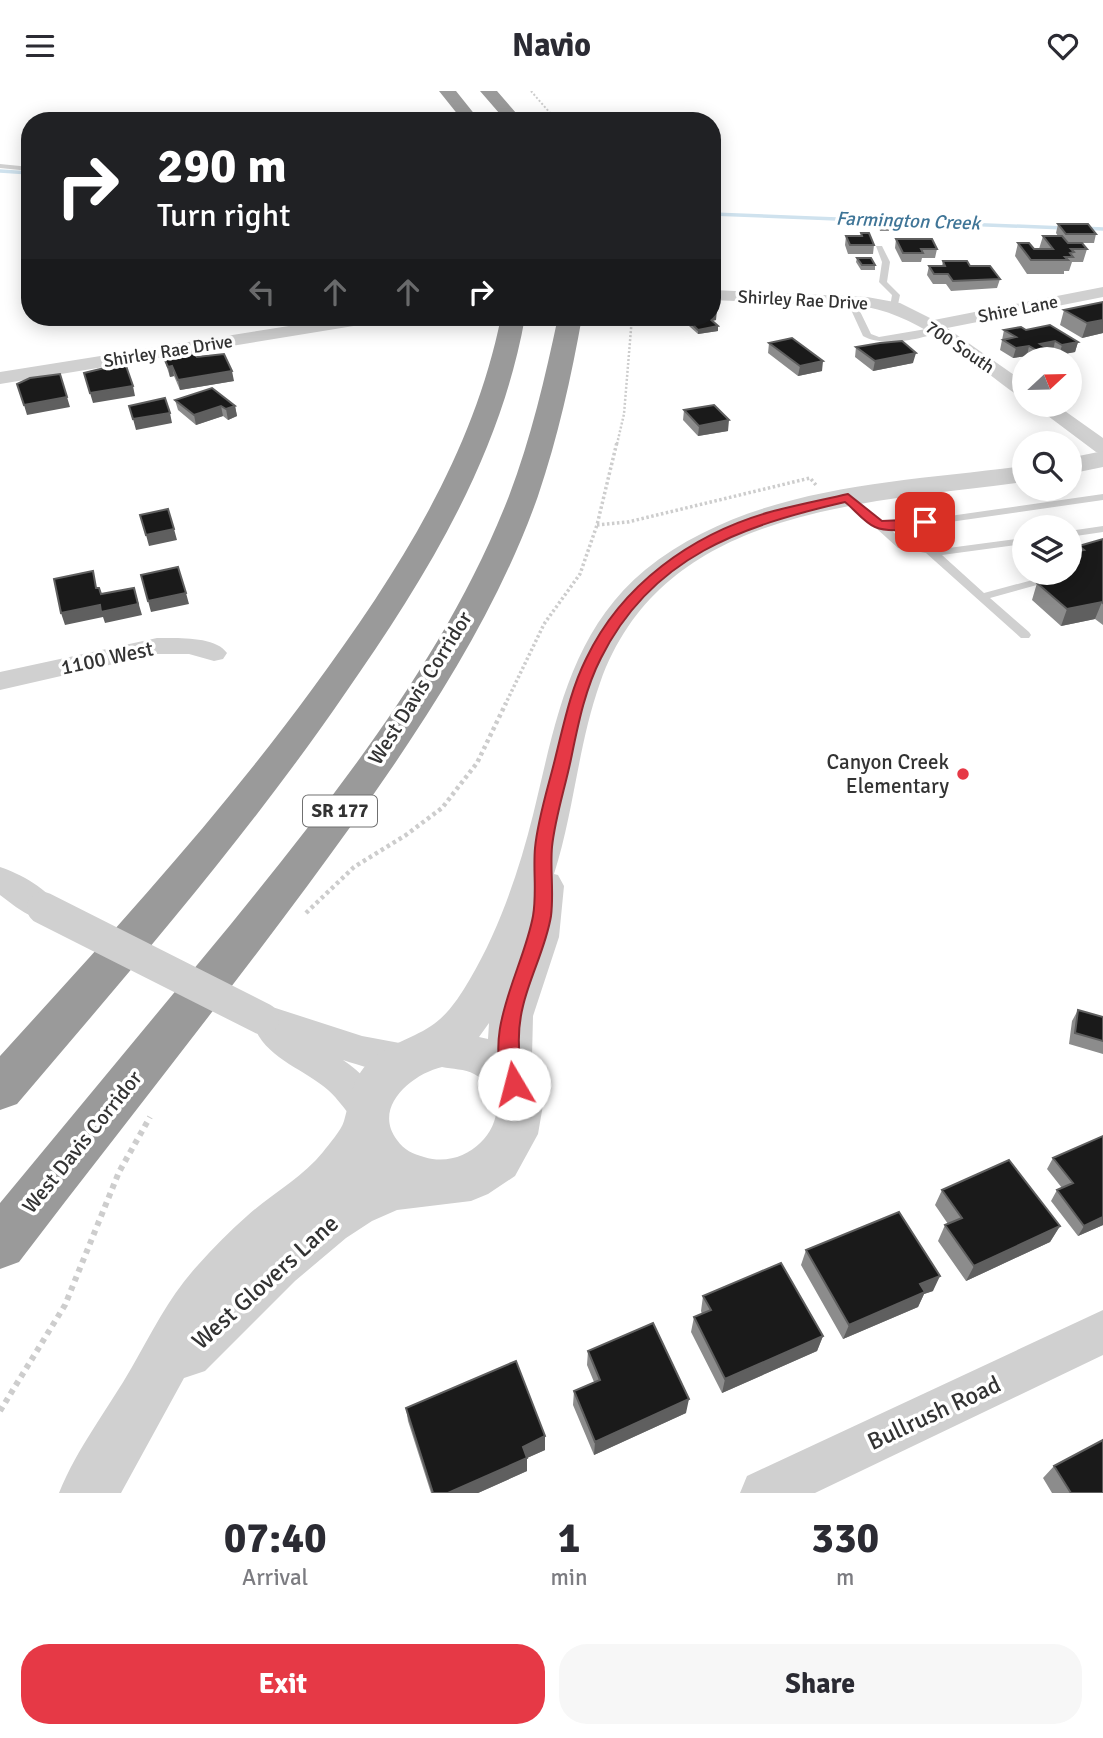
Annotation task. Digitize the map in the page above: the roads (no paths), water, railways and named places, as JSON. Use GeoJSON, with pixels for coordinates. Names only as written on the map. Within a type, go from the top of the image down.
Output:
{"type":"FeatureCollection","features":[{"type":"Feature","properties":{"kind":"highway"},"geometry":{"type":"LineString","coordinates":[[447,91],[464,112]]}},
{"type":"Feature","properties":{"kind":"highway"},"geometry":{"type":"LineString","coordinates":[[488,91],[507,112]]}},
{"type":"Feature","properties":{"kind":"highway"},"geometry":{"type":"LineString","coordinates":[[0,1089],[171,895],[238,814],[293,742],[377,622],[437,523],[464,470],[499,383],[511,326]]}},
{"type":"Feature","properties":{"kind":"highway","name":"West Davis Corridor"},"geometry":{"type":"LineString","coordinates":[[0,1244],[293,875],[360,784],[439,662],[487,577],[531,479],[550,416],[567,326]]}},
{"type":"Feature","properties":{"kind":"street","name":"Shire Lane"},"geometry":{"type":"LineString","coordinates":[[935,328],[1103,292]]}},
{"type":"Feature","properties":{"kind":"street","name":"Shirley Rae Drive"},"geometry":{"type":"LineString","coordinates":[[721,295],[850,301],[894,307]]}},
{"type":"Feature","properties":{"kind":"street","name":"700 South"},"geometry":{"type":"LineString","coordinates":[[894,307],[935,328],[1012,383]]}},
{"type":"Feature","properties":{"kind":"street","name":"Shirley Rae Drive"},"geometry":{"type":"LineString","coordinates":[[0,378],[322,326]]}},
{"type":"Feature","properties":{"kind":"street"},"geometry":{"type":"LineString","coordinates":[[1060,417],[1103,448]]}},
{"type":"Feature","properties":{"kind":"street"},"geometry":{"type":"LineString","coordinates":[[1082,463],[1103,459]]}},
{"type":"Feature","properties":{"kind":"street"},"geometry":{"type":"LineString","coordinates":[[307,1043],[362,1051],[417,1054],[451,1048],[477,1053],[505,1070],[520,1099],[518,1131],[510,1147],[498,1161],[484,1172],[466,1179],[427,1183],[393,1169],[380,1157],[372,1143],[368,1119],[373,1094],[382,1080],[417,1054],[438,1045],[460,1028],[481,997],[503,955],[544,846],[583,683],[604,637],[627,604],[666,569],[713,539],[772,515],[840,499],[1012,476]]}},
{"type":"Feature","properties":{"kind":"street","name":"1100 West"},"geometry":{"type":"LineString","coordinates":[[0,681],[169,645],[191,646],[214,653]]}},
{"type":"Feature","properties":{"kind":"street"},"geometry":{"type":"LineString","coordinates":[[514,1084],[510,1057],[511,1016],[535,945],[542,915],[544,846]]}},
{"type":"Feature","properties":{"kind":"street"},"geometry":{"type":"LineString","coordinates":[[0,879],[43,908],[307,1043],[342,1079],[368,1119]]}},
{"type":"Feature","properties":{"kind":"street","name":"West Glovers Lane"},"geometry":{"type":"LineString","coordinates":[[88,1493],[153,1384],[170,1349],[214,1285],[264,1233],[317,1191],[338,1170],[368,1119]]}},
{"type":"Feature","properties":{"kind":"street","name":"West Glovers Lane"},"geometry":{"type":"LineString","coordinates":[[153,1384],[261,1279],[336,1217],[357,1202],[381,1191],[427,1183]]}},
{"type":"Feature","properties":{"kind":"street","name":"Bullrush Road"},"geometry":{"type":"LineString","coordinates":[[764,1493],[1103,1332]]}},
{"type":"Feature","properties":{"kind":"lane"},"geometry":{"type":"LineString","coordinates":[[0,166],[21,168]]}},
{"type":"Feature","properties":{"kind":"lane"},"geometry":{"type":"LineString","coordinates":[[878,249],[886,262],[883,282],[896,295],[894,307]]}},
{"type":"Feature","properties":{"kind":"lane"},"geometry":{"type":"LineString","coordinates":[[850,301],[867,336],[878,340],[935,328]]}},
{"type":"Feature","properties":{"kind":"lane"},"geometry":{"type":"LineString","coordinates":[[878,524],[901,526],[1103,497]]}},
{"type":"Feature","properties":{"kind":"lane"},"geometry":{"type":"LineString","coordinates":[[840,499],[878,524],[902,546],[941,552],[1012,543]]}},
{"type":"Feature","properties":{"kind":"lane"},"geometry":{"type":"LineString","coordinates":[[1082,532],[1103,529]]}},
{"type":"Feature","properties":{"kind":"lane"},"geometry":{"type":"LineString","coordinates":[[929,551],[1025,635]]}},
{"type":"Feature","properties":{"kind":"lane"},"geometry":{"type":"LineString","coordinates":[[982,597],[1026,585]]}},
{"type":"Feature","properties":{"kind":"waterway","name":"Farmington Creek"},"geometry":{"type":"LineString","coordinates":[[0,171],[21,172]]}},
{"type":"Feature","properties":{"kind":"waterway","name":"Farmington Creek"},"geometry":{"type":"LineString","coordinates":[[721,214],[1065,228]]}},
{"type":"Feature","properties":{"kind":"waterway","name":"Farmington Creek"},"geometry":{"type":"LineString","coordinates":[[1081,228],[1103,229]]}},
{"type":"Feature","properties":{"kind":"place","name":"Canyon Creek Elementary"},"geometry":{"type":"Point","coordinates":[963,774]}}]}
